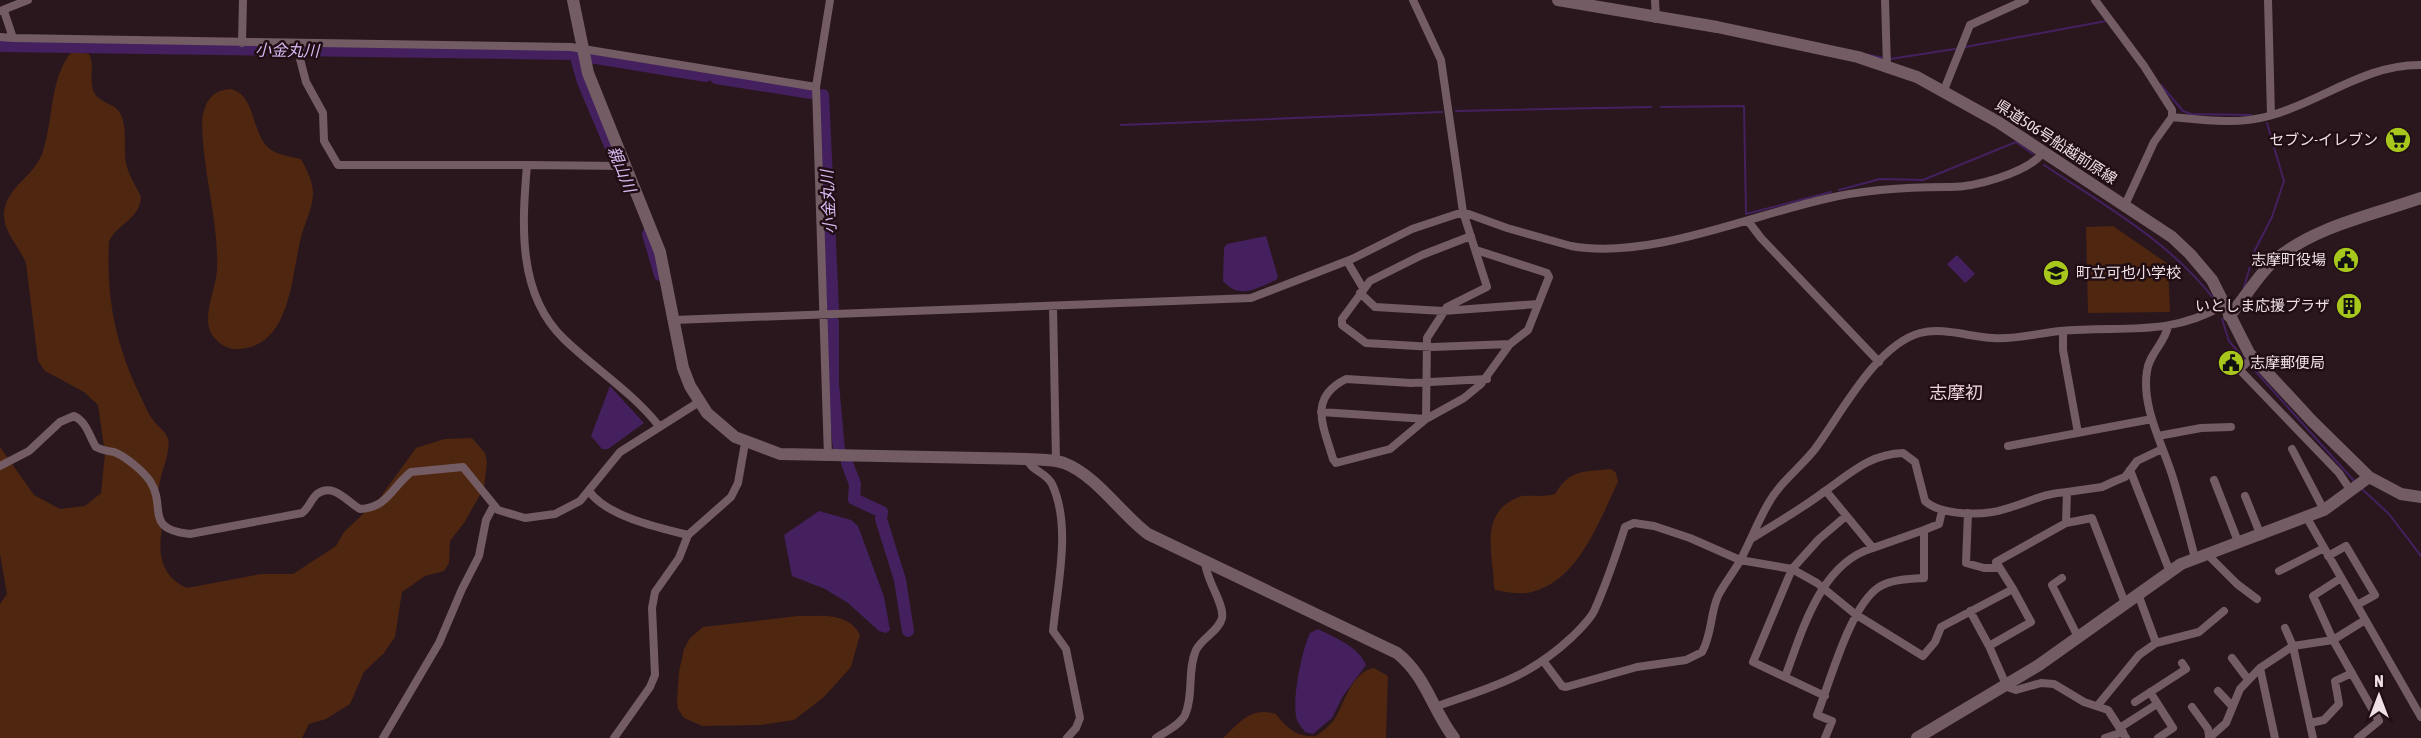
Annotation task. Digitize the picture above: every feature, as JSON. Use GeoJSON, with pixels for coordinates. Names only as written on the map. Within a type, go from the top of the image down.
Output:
{"type":"FeatureCollection","features":[{"type":"Feature","properties":{"kind":"street"},"geometry":{"type":"LineString","coordinates":[[13,38],[2,11],[28,0]]}},
{"type":"Feature","properties":{"kind":"street"},"geometry":{"type":"LineString","coordinates":[[242,43],[243,0]]}},
{"type":"Feature","properties":{"kind":"street"},"geometry":{"type":"LineString","coordinates":[[573,0],[588,73],[620,166],[660,252],[683,368],[699,402],[720,425],[744,443],[780,454],[828,457],[1027,459],[1056,461],[1068,465],[1093,482],[1130,520],[1148,534],[1397,653],[1418,673],[1440,720],[1454,738]]}},
{"type":"Feature","properties":{"kind":"street"},"geometry":{"type":"LineString","coordinates":[[828,457],[816,87],[830,0]]}},
{"type":"Feature","properties":{"kind":"street"},"geometry":{"type":"LineString","coordinates":[[1413,0],[1441,60],[1463,212],[1487,287],[1456,301],[1443,311],[1427,338],[1426,419]]}},
{"type":"Feature","properties":{"kind":"street","name":"県道506号船越前原線"},"geometry":{"type":"LineString","coordinates":[[1558,0],[1779,40],[1858,57],[1886,60],[1944,90],[1998,122],[2172,237],[2212,280],[2254,358],[2319,428],[2369,477],[2401,494],[2421,497]]}},
{"type":"Feature","properties":{"kind":"street"},"geometry":{"type":"LineString","coordinates":[[1655,0],[1656,19]]}},
{"type":"Feature","properties":{"kind":"street"},"geometry":{"type":"LineString","coordinates":[[1885,0],[1886,60]]}},
{"type":"Feature","properties":{"kind":"street"},"geometry":{"type":"LineString","coordinates":[[1944,90],[1970,25],[2025,0]]}},
{"type":"Feature","properties":{"kind":"street"},"geometry":{"type":"LineString","coordinates":[[2095,0],[2170,103],[2172,117],[2154,142],[2125,205]]}},
{"type":"Feature","properties":{"kind":"street"},"geometry":{"type":"LineString","coordinates":[[2268,0],[2271,115]]}},
{"type":"Feature","properties":{"kind":"street"},"geometry":{"type":"LineString","coordinates":[[0,37],[571,47],[816,87]]}},
{"type":"Feature","properties":{"kind":"street"},"geometry":{"type":"LineString","coordinates":[[300,44],[300,59],[312,96],[323,114],[324,141],[338,165],[620,166]]}},
{"type":"Feature","properties":{"kind":"street"},"geometry":{"type":"LineString","coordinates":[[2172,117],[2225,120],[2271,115],[2381,69],[2421,65]]}},
{"type":"Feature","properties":{"kind":"street"},"geometry":{"type":"LineString","coordinates":[[674,320],[1251,298],[1347,261],[1412,229],[1447,215],[1463,212],[1530,235],[1589,249],[1662,241],[1860,191],[1954,188],[1978,184],[2037,161],[2043,152]]}},
{"type":"Feature","properties":{"kind":"street"},"geometry":{"type":"LineString","coordinates":[[527,165],[524,255],[539,303],[548,319],[565,340],[620,384],[658,426]]}},
{"type":"Feature","properties":{"kind":"street"},"geometry":{"type":"LineString","coordinates":[[1544,662],[1562,686],[1566,687],[1636,667],[1694,658],[1704,649],[1716,602],[1776,491],[1814,450],[1851,397],[1880,362],[1899,344],[1922,332],[1993,338],[2063,331],[2142,330],[2193,321],[2227,311],[2288,250],[2317,234],[2421,198]]}},
{"type":"Feature","properties":{"kind":"street"},"geometry":{"type":"LineString","coordinates":[[1748,221],[1761,238],[1880,362]]}},
{"type":"Feature","properties":{"kind":"street"},"geometry":{"type":"LineString","coordinates":[[1471,236],[1422,255],[1370,280],[1342,319],[1342,325],[1366,342],[1426,346],[1510,344]]}},
{"type":"Feature","properties":{"kind":"street"},"geometry":{"type":"LineString","coordinates":[[1476,250],[1547,273],[1549,277],[1528,330],[1510,344],[1487,379],[1464,398],[1426,419],[1390,449],[1335,463],[1321,412],[1327,391],[1346,379],[1428,383],[1487,379]]}},
{"type":"Feature","properties":{"kind":"street"},"geometry":{"type":"LineString","coordinates":[[1347,261],[1361,290],[1376,307],[1443,311],[1538,304]]}},
{"type":"Feature","properties":{"kind":"street"},"geometry":{"type":"LineString","coordinates":[[1053,306],[1056,461]]}},
{"type":"Feature","properties":{"kind":"street"},"geometry":{"type":"LineString","coordinates":[[2168,326],[2166,338],[2146,372],[2152,418],[2162,449],[2201,556],[2257,599]]}},
{"type":"Feature","properties":{"kind":"street"},"geometry":{"type":"LineString","coordinates":[[2063,331],[2063,350],[2078,433]]}},
{"type":"Feature","properties":{"kind":"street"},"geometry":{"type":"LineString","coordinates":[[2254,358],[2239,369],[2339,473],[2352,490]]}},
{"type":"Feature","properties":{"kind":"street"},"geometry":{"type":"LineString","coordinates":[[0,466],[29,451],[60,422],[74,416],[80,419],[90,432],[96,447],[125,458],[150,482],[161,520],[167,528],[176,532],[190,534],[302,513],[316,494],[327,491],[345,496],[360,509],[370,508],[388,499],[411,472],[454,467],[463,467],[494,507],[503,512],[538,518],[566,509],[589,491],[600,473],[620,452],[699,402]]}},
{"type":"Feature","properties":{"kind":"street"},"geometry":{"type":"LineString","coordinates":[[1321,412],[1426,419]]}},
{"type":"Feature","properties":{"kind":"street"},"geometry":{"type":"LineString","coordinates":[[2008,446],[2152,418]]}},
{"type":"Feature","properties":{"kind":"street"},"geometry":{"type":"LineString","coordinates":[[2158,436],[2201,428],[2231,427]]}},
{"type":"Feature","properties":{"kind":"street"},"geometry":{"type":"LineString","coordinates":[[614,738],[650,687],[655,675],[652,608],[655,592],[679,558],[688,535],[731,497],[738,483],[744,443]]}},
{"type":"Feature","properties":{"kind":"street"},"geometry":{"type":"LineString","coordinates":[[1750,539],[1876,457],[1903,453],[1915,462],[1925,501],[1942,511],[1968,513],[2006,509],[2049,493],[2102,487],[2125,477],[2137,461],[2162,449]]}},
{"type":"Feature","properties":{"kind":"street"},"geometry":{"type":"LineString","coordinates":[[2292,449],[2324,510]]}},
{"type":"Feature","properties":{"kind":"street"},"geometry":{"type":"LineString","coordinates":[[1027,459],[1029,466],[1047,476],[1059,508],[1061,544],[1053,632],[1066,649],[1080,718],[1076,728],[1067,738]]}},
{"type":"Feature","properties":{"kind":"street"},"geometry":{"type":"LineString","coordinates":[[2130,470],[2170,572]]}},
{"type":"Feature","properties":{"kind":"street"},"geometry":{"type":"LineString","coordinates":[[1917,738],[2007,687],[2170,572],[2201,556],[2239,544],[2324,510],[2369,477]]}},
{"type":"Feature","properties":{"kind":"street"},"geometry":{"type":"LineString","coordinates":[[2214,480],[2239,544]]}},
{"type":"Feature","properties":{"kind":"street"},"geometry":{"type":"LineString","coordinates":[[589,491],[595,500],[610,510],[688,535]]}},
{"type":"Feature","properties":{"kind":"street"},"geometry":{"type":"LineString","coordinates":[[1826,491],[1873,548]]}},
{"type":"Feature","properties":{"kind":"street"},"geometry":{"type":"LineString","coordinates":[[2066,523],[2067,492]]}},
{"type":"Feature","properties":{"kind":"street"},"geometry":{"type":"LineString","coordinates":[[2245,496],[2260,536]]}},
{"type":"Feature","properties":{"kind":"street"},"geometry":{"type":"LineString","coordinates":[[383,738],[439,643],[479,556],[486,520],[494,507]]}},
{"type":"Feature","properties":{"kind":"street"},"geometry":{"type":"LineString","coordinates":[[1785,677],[1812,606],[1822,588],[1858,552],[1939,524],[1942,511]]}},
{"type":"Feature","properties":{"kind":"street"},"geometry":{"type":"LineString","coordinates":[[1968,513],[1966,563],[1983,568],[1999,568]]}},
{"type":"Feature","properties":{"kind":"street"},"geometry":{"type":"LineString","coordinates":[[1825,696],[1753,662],[1792,569],[1819,539],[1846,516]]}},
{"type":"Feature","properties":{"kind":"street"},"geometry":{"type":"LineString","coordinates":[[1989,646],[2031,622],[1996,562],[2066,523],[2092,518],[2126,603]]}},
{"type":"Feature","properties":{"kind":"street"},"geometry":{"type":"LineString","coordinates":[[2307,518],[2421,717]]}},
{"type":"Feature","properties":{"kind":"street"},"geometry":{"type":"LineString","coordinates":[[1435,707],[1504,685],[1544,662],[1579,631],[1595,610],[1628,525],[1640,523],[1663,528],[1740,560],[1792,569],[1822,588],[1855,614],[1923,656],[1935,642],[1941,627],[2013,589]]}},
{"type":"Feature","properties":{"kind":"street"},"geometry":{"type":"LineString","coordinates":[[1825,738],[1832,721],[1817,715],[1855,614],[1879,587],[1899,580],[1924,578],[1924,531]]}},
{"type":"Feature","properties":{"kind":"street"},"geometry":{"type":"LineString","coordinates":[[2279,572],[2346,546],[2375,595],[2356,605]]}},
{"type":"Feature","properties":{"kind":"street"},"geometry":{"type":"LineString","coordinates":[[1156,738],[1178,723],[1185,715],[1196,651],[1206,635],[1217,628],[1222,618],[1222,610],[1207,578],[1204,561]]}},
{"type":"Feature","properties":{"kind":"street"},"geometry":{"type":"LineString","coordinates":[[2341,578],[2313,596],[2333,640],[2379,721],[2358,738]]}},
{"type":"Feature","properties":{"kind":"street"},"geometry":{"type":"LineString","coordinates":[[2062,579],[2052,585],[2078,637]]}},
{"type":"Feature","properties":{"kind":"street"},"geometry":{"type":"LineString","coordinates":[[2138,594],[2156,643]]}},
{"type":"Feature","properties":{"kind":"street"},"geometry":{"type":"LineString","coordinates":[[1970,611],[2007,687],[2016,690],[2047,682],[2084,702],[2108,710],[2123,732]]}},
{"type":"Feature","properties":{"kind":"street"},"geometry":{"type":"LineString","coordinates":[[2098,705],[2139,655],[2156,643],[2199,632],[2224,611]]}},
{"type":"Feature","properties":{"kind":"street"},"geometry":{"type":"LineString","coordinates":[[2192,707],[2208,729],[2209,737],[2222,728],[2247,678],[2260,668],[2293,646],[2333,640],[2365,621]]}},
{"type":"Feature","properties":{"kind":"street"},"geometry":{"type":"LineString","coordinates":[[2285,628],[2293,646],[2313,738]]}},
{"type":"Feature","properties":{"kind":"street"},"geometry":{"type":"LineString","coordinates":[[2232,658],[2247,678]]}},
{"type":"Feature","properties":{"kind":"street"},"geometry":{"type":"LineString","coordinates":[[2135,702],[2186,669],[2182,663]]}},
{"type":"Feature","properties":{"kind":"street"},"geometry":{"type":"LineString","coordinates":[[2260,668],[2275,738]]}},
{"type":"Feature","properties":{"kind":"street"},"geometry":{"type":"LineString","coordinates":[[2310,723],[2324,720],[2339,704],[2335,681],[2352,673]]}},
{"type":"Feature","properties":{"kind":"street"},"geometry":{"type":"LineString","coordinates":[[2218,691],[2232,706]]}},
{"type":"Feature","properties":{"kind":"street"},"geometry":{"type":"LineString","coordinates":[[2150,692],[2173,728],[2158,738]]}},
{"type":"Feature","properties":{"kind":"street"},"geometry":{"type":"LineString","coordinates":[[2105,738],[2123,732],[2157,704]]}},
{"type":"Feature","properties":{"kind":"shaded area"},"geometry":{"type":"Polygon","coordinates":[[[73,50],[89,54],[95,94],[120,113],[125,131],[127,167],[141,197],[140,205],[132,217],[116,231],[109,242],[109,283],[119,341],[132,378],[148,412],[168,439],[169,445],[159,492],[162,522],[160,546],[163,563],[171,577],[187,588],[261,574],[293,574],[336,546],[344,532],[379,499],[416,448],[444,439],[472,438],[485,453],[487,462],[484,488],[464,523],[450,541],[449,563],[444,571],[425,576],[402,592],[395,637],[384,653],[364,672],[350,704],[326,719],[309,724],[302,738],[0,738],[0,604],[7,594],[0,554],[0,447],[34,495],[60,509],[85,506],[101,493],[105,453],[98,405],[84,392],[45,371],[38,361],[26,263],[4,220],[6,203],[10,195],[34,168],[43,151],[56,85],[65,61],[73,50]]]}},
{"type":"Feature","properties":{"kind":"shaded area"},"geometry":{"type":"Polygon","coordinates":[[[231,89],[240,93],[246,100],[266,145],[273,151],[301,159],[313,189],[290,292],[278,324],[268,337],[255,346],[237,349],[226,347],[219,342],[211,333],[209,326],[209,310],[217,270],[217,251],[202,120],[210,98],[218,92],[231,89]]]}},
{"type":"Feature","properties":{"kind":"shaded area"},"geometry":{"type":"Polygon","coordinates":[[[2113,226],[2168,264],[2170,312],[2088,313],[2086,227],[2113,226]]]}},
{"type":"Feature","properties":{"kind":"shaded area"},"geometry":{"type":"Polygon","coordinates":[[[1266,236],[1278,277],[1276,280],[1248,291],[1229,287],[1223,281],[1224,248],[1227,244],[1266,236]]]}},
{"type":"Feature","properties":{"kind":"shaded area"},"geometry":{"type":"Polygon","coordinates":[[[1957,255],[1975,274],[1965,283],[1947,264],[1957,255]]]}},
{"type":"Feature","properties":{"kind":"shaded area"},"geometry":{"type":"Polygon","coordinates":[[[610,386],[644,423],[608,449],[602,449],[591,436],[610,386]]]}},
{"type":"Feature","properties":{"kind":"shaded area"},"geometry":{"type":"Polygon","coordinates":[[[1611,469],[1616,473],[1618,482],[1586,547],[1563,575],[1548,585],[1528,593],[1495,590],[1491,538],[1492,528],[1500,510],[1519,497],[1555,494],[1566,480],[1578,473],[1611,469]]]}},
{"type":"Feature","properties":{"kind":"shaded area"},"geometry":{"type":"Polygon","coordinates":[[[819,511],[851,520],[858,526],[884,597],[890,630],[886,633],[879,631],[848,603],[825,589],[792,576],[784,535],[819,511]]]}},
{"type":"Feature","properties":{"kind":"shaded area"},"geometry":{"type":"Polygon","coordinates":[[[798,616],[824,616],[841,619],[849,622],[860,635],[851,667],[824,697],[794,720],[761,725],[702,726],[684,718],[678,709],[677,701],[679,672],[684,649],[690,638],[703,627],[798,616]]]}},
{"type":"Feature","properties":{"kind":"shaded area"},"geometry":{"type":"Polygon","coordinates":[[[1318,629],[1352,648],[1366,665],[1343,696],[1332,718],[1313,734],[1305,732],[1298,722],[1295,701],[1298,676],[1307,641],[1310,633],[1318,629]]]}},
{"type":"Feature","properties":{"kind":"shaded area"},"geometry":{"type":"Polygon","coordinates":[[[1374,668],[1388,676],[1386,738],[1223,738],[1246,717],[1259,712],[1276,714],[1284,724],[1298,734],[1316,736],[1334,720],[1354,682],[1360,675],[1374,668]]]}},
{"type":"Feature","properties":{"kind":"waterway"},"geometry":{"type":"LineString","coordinates":[[1965,47],[2106,21]]}},
{"type":"Feature","properties":{"kind":"waterway","name":"小金丸川"},"geometry":{"type":"LineString","coordinates":[[0,46],[575,54],[583,82],[622,174]]}},
{"type":"Feature","properties":{"kind":"waterway"},"geometry":{"type":"LineString","coordinates":[[1890,59],[1955,49]]}},
{"type":"Feature","properties":{"kind":"waterway"},"geometry":{"type":"LineString","coordinates":[[1869,55],[1884,58]]}},
{"type":"Feature","properties":{"kind":"waterway","name":"小金丸川"},"geometry":{"type":"LineString","coordinates":[[590,57],[706,76]]}},
{"type":"Feature","properties":{"kind":"waterway","name":"小金丸川"},"geometry":{"type":"LineString","coordinates":[[716,78],[811,93]]}},
{"type":"Feature","properties":{"kind":"waterway"},"geometry":{"type":"LineString","coordinates":[[2161,85],[2183,111],[2191,114],[2251,115]]}},
{"type":"Feature","properties":{"kind":"waterway","name":"小金丸川"},"geometry":{"type":"LineString","coordinates":[[823,95],[833,308]]}},
{"type":"Feature","properties":{"kind":"waterway"},"geometry":{"type":"LineString","coordinates":[[1661,107],[1744,106],[1746,214],[1831,192]]}},
{"type":"Feature","properties":{"kind":"waterway"},"geometry":{"type":"LineString","coordinates":[[1456,111],[1651,107]]}},
{"type":"Feature","properties":{"kind":"waterway"},"geometry":{"type":"LineString","coordinates":[[1121,125],[1442,112]]}},
{"type":"Feature","properties":{"kind":"waterway"},"geometry":{"type":"LineString","coordinates":[[2244,287],[2255,250],[2272,217],[2284,181],[2267,123]]}},
{"type":"Feature","properties":{"kind":"waterway"},"geometry":{"type":"LineString","coordinates":[[1839,190],[1880,179],[1923,180],[2016,142],[2033,154]]}},
{"type":"Feature","properties":{"kind":"waterway"},"geometry":{"type":"LineString","coordinates":[[2044,165],[2135,225],[2177,259],[2214,299]]}},
{"type":"Feature","properties":{"kind":"waterway","name":"親山川"},"geometry":{"type":"LineString","coordinates":[[648,234],[660,275]]}},
{"type":"Feature","properties":{"kind":"waterway"},"geometry":{"type":"LineString","coordinates":[[2222,319],[2229,341],[2245,360]]}},
{"type":"Feature","properties":{"kind":"waterway","name":"小金丸川"},"geometry":{"type":"LineString","coordinates":[[833,322],[833,384],[839,450]]}},
{"type":"Feature","properties":{"kind":"waterway"},"geometry":{"type":"LineString","coordinates":[[2249,364],[2356,483]]}},
{"type":"Feature","properties":{"kind":"waterway","name":"小金丸川"},"geometry":{"type":"LineString","coordinates":[[847,463],[855,484],[854,499],[882,512],[881,519],[900,580],[908,631]]}},
{"type":"Feature","properties":{"kind":"waterway"},"geometry":{"type":"LineString","coordinates":[[2362,489],[2389,514],[2421,556]]}},
{"type":"Feature","properties":{"kind":"place","name":"セブン-イレブン"},"geometry":{"type":"Point","coordinates":[2398,140]}},
{"type":"Feature","properties":{"kind":"place","name":"志摩町役場"},"geometry":{"type":"Point","coordinates":[2346,260]}},
{"type":"Feature","properties":{"kind":"place","name":"町立可也小学校"},"geometry":{"type":"Point","coordinates":[2056,273]}},
{"type":"Feature","properties":{"kind":"place","name":"いとしま応援プラザ"},"geometry":{"type":"Point","coordinates":[2349,306]}},
{"type":"Feature","properties":{"kind":"place","name":"志摩郵便局"},"geometry":{"type":"Point","coordinates":[2231,363]}},
{"type":"Feature","properties":{"kind":"district","name":"志摩初"},"geometry":{"type":"Point","coordinates":[1956,393]}}]}
